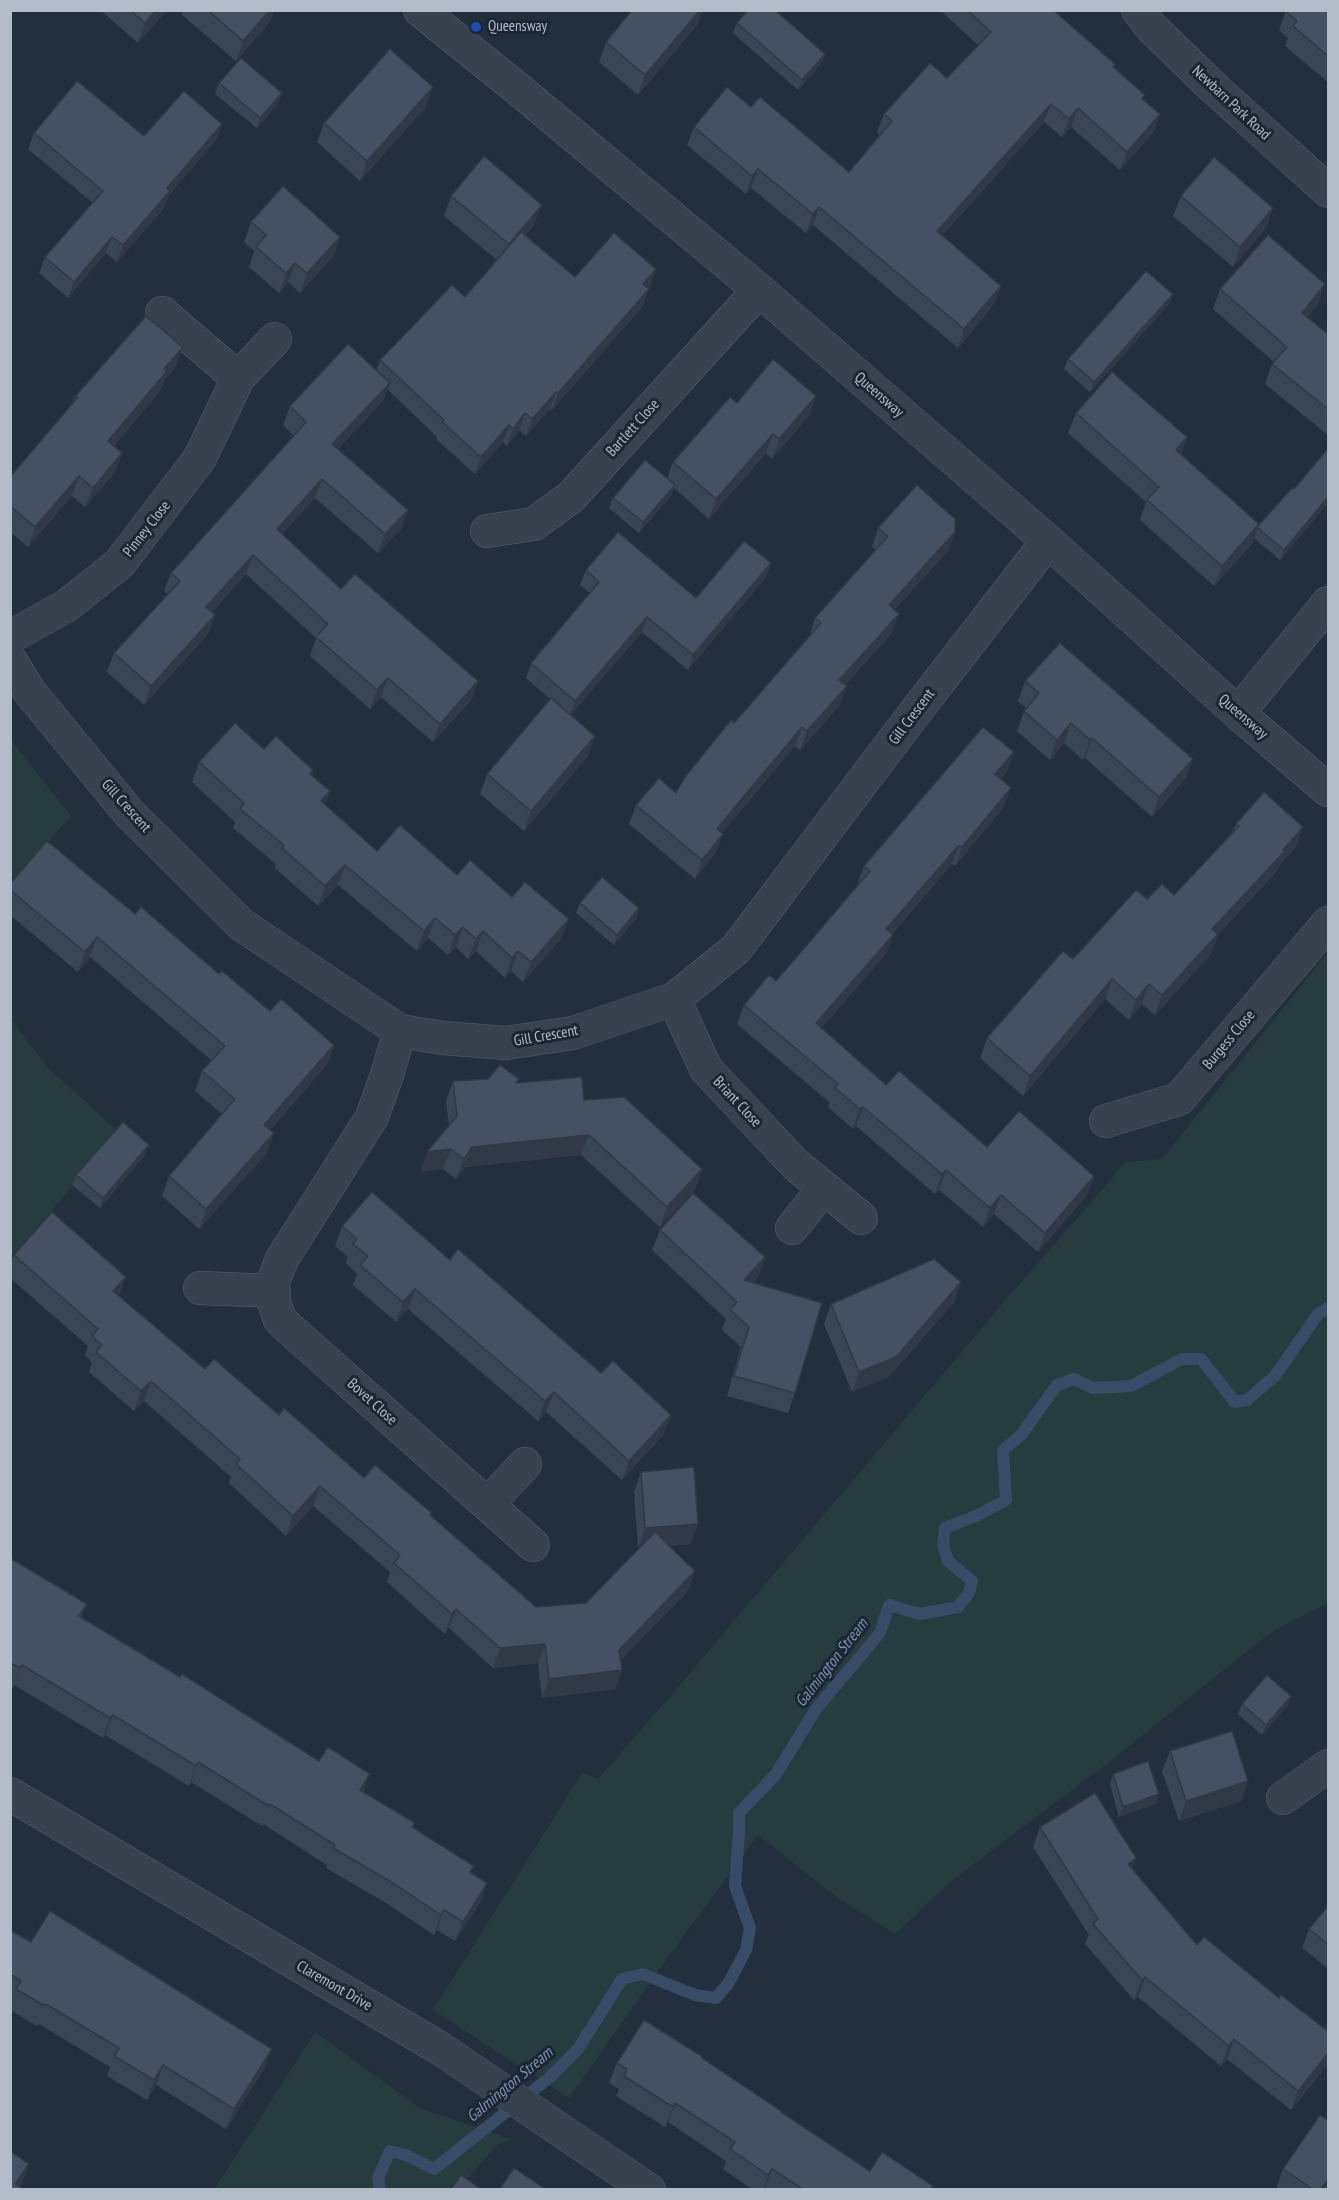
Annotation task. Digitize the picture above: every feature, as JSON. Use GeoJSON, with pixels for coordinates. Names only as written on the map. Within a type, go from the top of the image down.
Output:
{"type":"FeatureCollection","features":[{"type":"Feature","properties":{"kind":"street","name":"Queensway"},"geometry":{"type":"LineString","coordinates":[[420,10],[759,290],[1048,541],[1238,713],[1329,790]]}},
{"type":"Feature","properties":{"kind":"street","name":"Newbarn Park Road"},"geometry":{"type":"LineString","coordinates":[[1138,10],[1151,27],[1214,88],[1329,191]]}},
{"type":"Feature","properties":{"kind":"street","name":"Bartlett Close"},"geometry":{"type":"LineString","coordinates":[[487,531],[534,524],[571,497],[759,290]]}},
{"type":"Feature","properties":{"kind":"street"},"geometry":{"type":"LineString","coordinates":[[162,313],[238,378]]}},
{"type":"Feature","properties":{"kind":"street","name":"Pinney Close"},"geometry":{"type":"LineString","coordinates":[[10,637],[66,606],[119,564],[200,458],[221,418],[238,378],[275,339]]}},
{"type":"Feature","properties":{"kind":"street","name":"Gill Crescent"},"geometry":{"type":"LineString","coordinates":[[10,660],[29,691],[129,813],[243,925],[400,1031],[443,1038],[506,1043],[573,1033],[674,999],[736,950],[920,705],[1048,541]]}},
{"type":"Feature","properties":{"kind":"street"},"geometry":{"type":"LineString","coordinates":[[1238,713],[1329,603]]}},
{"type":"Feature","properties":{"kind":"street","name":"Burgess Close"},"geometry":{"type":"LineString","coordinates":[[1106,1121],[1179,1099],[1329,922]]}},
{"type":"Feature","properties":{"kind":"street","name":"Briant Close"},"geometry":{"type":"LineString","coordinates":[[674,999],[706,1069],[795,1164],[861,1218]]}},
{"type":"Feature","properties":{"kind":"street","name":"Bovet Close"},"geometry":{"type":"LineString","coordinates":[[400,1031],[372,1117],[282,1259],[273,1282],[274,1302],[280,1320],[534,1545]]}},
{"type":"Feature","properties":{"kind":"street"},"geometry":{"type":"LineString","coordinates":[[792,1228],[824,1188]]}},
{"type":"Feature","properties":{"kind":"street"},"geometry":{"type":"LineString","coordinates":[[200,1288],[274,1290]]}},
{"type":"Feature","properties":{"kind":"street"},"geometry":{"type":"LineString","coordinates":[[488,1504],[525,1464]]}},
{"type":"Feature","properties":{"kind":"street"},"geometry":{"type":"LineString","coordinates":[[1283,1798],[1329,1766]]}},
{"type":"Feature","properties":{"kind":"street","name":"Claremont Drive"},"geometry":{"type":"LineString","coordinates":[[13,1801],[441,2049],[649,2190]]}},
{"type":"Feature","properties":{"kind":"green space"},"geometry":{"type":"Polygon","coordinates":[[[11,740],[71,816],[11,885],[11,740]]]}},
{"type":"Feature","properties":{"kind":"green space"},"geometry":{"type":"Polygon","coordinates":[[[1328,952],[1328,1603],[1276,1629],[1252,1647],[1113,1759],[951,1881],[895,1934],[834,1895],[758,1835],[658,1971],[569,2098],[433,2010],[582,1773],[598,1779],[1126,1162],[1162,1159],[1328,952]]]}},
{"type":"Feature","properties":{"kind":"green space"},"geometry":{"type":"Polygon","coordinates":[[[11,1019],[48,1068],[119,1132],[11,1258],[11,1019]]]}},
{"type":"Feature","properties":{"kind":"green space"},"geometry":{"type":"Polygon","coordinates":[[[315,2032],[421,2109],[511,2139],[496,2146],[458,2189],[214,2190],[315,2032]]]}},
{"type":"Feature","properties":{"kind":"building"},"geometry":{"type":"Polygon","coordinates":[[[130,10],[156,10],[145,23],[130,10]]]}},
{"type":"Feature","properties":{"kind":"building"},"geometry":{"type":"Polygon","coordinates":[[[208,10],[270,10],[243,41],[208,10]]]}},
{"type":"Feature","properties":{"kind":"building"},"geometry":{"type":"Polygon","coordinates":[[[632,10],[700,10],[645,75],[606,42],[632,10]]]}},
{"type":"Feature","properties":{"kind":"building"},"geometry":{"type":"Polygon","coordinates":[[[748,10],[775,10],[825,54],[802,80],[737,23],[748,10]]]}},
{"type":"Feature","properties":{"kind":"building"},"geometry":{"type":"Polygon","coordinates":[[[967,10],[1053,10],[1115,64],[1113,67],[1145,95],[1142,99],[1160,114],[1127,152],[1078,108],[1069,119],[1051,104],[937,231],[1001,286],[964,329],[819,207],[813,214],[758,169],[752,176],[694,127],[727,87],[751,107],[760,97],[849,172],[892,121],[884,114],[930,63],[947,78],[991,32],[967,10]]]}},
{"type":"Feature","properties":{"kind":"building"},"geometry":{"type":"Polygon","coordinates":[[[1329,10],[1329,57],[1293,26],[1297,21],[1286,11],[1329,10]]]}},
{"type":"Feature","properties":{"kind":"building"},"geometry":{"type":"Polygon","coordinates":[[[390,49],[433,87],[367,161],[324,123],[390,49]]]}},
{"type":"Feature","properties":{"kind":"building"},"geometry":{"type":"Polygon","coordinates":[[[241,58],[282,93],[260,118],[219,83],[241,58]]]}},
{"type":"Feature","properties":{"kind":"building"},"geometry":{"type":"Polygon","coordinates":[[[77,81],[144,136],[184,91],[222,124],[167,188],[170,191],[123,245],[112,237],[74,282],[45,257],[103,191],[34,133],[77,81]]]}},
{"type":"Feature","properties":{"kind":"building"},"geometry":{"type":"Polygon","coordinates":[[[10,148],[11,148],[10,262],[10,148]]]}},
{"type":"Feature","properties":{"kind":"building"},"geometry":{"type":"Polygon","coordinates":[[[484,156],[542,205],[509,244],[451,196],[484,156]]]}},
{"type":"Feature","properties":{"kind":"building"},"geometry":{"type":"Polygon","coordinates":[[[1214,157],[1273,208],[1240,247],[1181,196],[1214,157]]]}},
{"type":"Feature","properties":{"kind":"building"},"geometry":{"type":"Polygon","coordinates":[[[283,186],[340,237],[307,273],[295,263],[286,273],[256,247],[266,235],[251,222],[283,186]]]}},
{"type":"Feature","properties":{"kind":"building"},"geometry":{"type":"Polygon","coordinates":[[[521,232],[575,277],[614,233],[656,269],[643,284],[649,289],[558,393],[556,392],[532,419],[525,413],[513,429],[509,425],[481,457],[380,360],[452,285],[465,297],[521,232]]]}},
{"type":"Feature","properties":{"kind":"building"},"geometry":{"type":"Polygon","coordinates":[[[1268,235],[1325,284],[1302,313],[1329,335],[1329,410],[1272,364],[1287,347],[1220,289],[1268,235]]]}},
{"type":"Feature","properties":{"kind":"building"},"geometry":{"type":"Polygon","coordinates":[[[1146,271],[1173,294],[1094,382],[1068,359],[1146,271]]]}},
{"type":"Feature","properties":{"kind":"building"},"geometry":{"type":"Polygon","coordinates":[[[146,316],[183,347],[164,369],[167,371],[108,441],[122,453],[93,488],[79,476],[35,527],[10,506],[10,477],[78,397],[73,399],[146,316]]]}},
{"type":"Feature","properties":{"kind":"building"},"geometry":{"type":"Polygon","coordinates":[[[348,344],[390,383],[332,444],[408,510],[385,534],[322,479],[277,529],[341,589],[355,574],[478,681],[440,724],[388,678],[377,690],[316,637],[328,624],[253,555],[206,607],[215,615],[151,686],[114,653],[180,581],[171,573],[306,422],[290,406],[348,344]]]}},
{"type":"Feature","properties":{"kind":"building"},"geometry":{"type":"Polygon","coordinates":[[[773,359],[816,396],[779,439],[773,434],[716,499],[673,462],[730,397],[737,403],[773,359]]]}},
{"type":"Feature","properties":{"kind":"building"},"geometry":{"type":"Polygon","coordinates":[[[1112,372],[1187,437],[1176,450],[1259,524],[1222,566],[1147,500],[1159,487],[1076,413],[1112,372]]]}},
{"type":"Feature","properties":{"kind":"building"},"geometry":{"type":"Polygon","coordinates":[[[1329,447],[1329,496],[1284,550],[1257,527],[1292,488],[1294,489],[1329,447]]]}},
{"type":"Feature","properties":{"kind":"building"},"geometry":{"type":"Polygon","coordinates":[[[645,460],[675,485],[643,522],[613,498],[645,460]]]}},
{"type":"Feature","properties":{"kind":"building"},"geometry":{"type":"Polygon","coordinates":[[[917,485],[955,519],[955,532],[889,605],[899,614],[839,680],[847,686],[807,731],[802,727],[739,802],[717,829],[723,834],[702,860],[636,805],[659,778],[676,793],[685,777],[731,720],[734,723],[821,623],[815,618],[888,536],[878,528],[917,485]]]}},
{"type":"Feature","properties":{"kind":"building"},"geometry":{"type":"Polygon","coordinates":[[[618,532],[696,598],[744,541],[771,563],[693,655],[647,617],[575,701],[531,663],[599,582],[586,570],[618,532]]]}},
{"type":"Feature","properties":{"kind":"building"},"geometry":{"type":"Polygon","coordinates":[[[1060,643],[1193,759],[1159,797],[1092,738],[1090,740],[1071,723],[1057,740],[1024,711],[1039,693],[1025,681],[1060,643]]]}},
{"type":"Feature","properties":{"kind":"building"},"geometry":{"type":"Polygon","coordinates":[[[551,698],[595,736],[531,811],[487,774],[551,698]]]}},
{"type":"Feature","properties":{"kind":"building"},"geometry":{"type":"Polygon","coordinates":[[[235,723],[264,749],[276,736],[313,770],[310,774],[330,791],[321,801],[377,851],[400,825],[457,875],[470,860],[512,897],[525,882],[569,919],[531,962],[518,951],[512,958],[483,931],[476,939],[463,927],[455,935],[435,918],[424,931],[345,865],[325,886],[282,848],[284,845],[240,809],[244,803],[199,762],[235,723]]]}},
{"type":"Feature","properties":{"kind":"building"},"geometry":{"type":"Polygon","coordinates":[[[983,727],[1014,752],[995,774],[1011,788],[962,847],[959,845],[886,929],[893,935],[816,1023],[886,1085],[899,1071],[987,1147],[1019,1111],[1094,1176],[1045,1233],[1001,1195],[990,1208],[946,1170],[942,1174],[863,1107],[860,1109],[835,1088],[838,1084],[744,1005],[769,975],[776,981],[870,871],[864,866],[983,727]]]}},
{"type":"Feature","properties":{"kind":"building"},"geometry":{"type":"Polygon","coordinates":[[[1264,792],[1303,827],[1283,850],[1285,851],[1212,929],[1218,934],[1162,995],[1149,984],[1136,1000],[1112,979],[1030,1076],[987,1038],[1063,951],[1073,959],[1136,890],[1147,899],[1162,884],[1174,895],[1239,826],[1236,824],[1264,792]]]}},
{"type":"Feature","properties":{"kind":"building"},"geometry":{"type":"Polygon","coordinates":[[[47,841],[135,914],[141,907],[219,974],[222,971],[270,1011],[281,999],[334,1045],[264,1125],[274,1133],[206,1209],[169,1176],[235,1099],[202,1071],[225,1046],[97,937],[85,952],[10,890],[10,884],[47,841]]]}},
{"type":"Feature","properties":{"kind":"building"},"geometry":{"type":"Polygon","coordinates":[[[602,877],[639,908],[617,935],[580,903],[602,877]]]}},
{"type":"Feature","properties":{"kind":"building"},"geometry":{"type":"Polygon","coordinates":[[[500,1065],[519,1079],[516,1083],[582,1077],[584,1100],[624,1097],[702,1169],[667,1207],[589,1135],[472,1147],[464,1159],[451,1149],[427,1152],[457,1116],[453,1081],[488,1079],[500,1065]]]}},
{"type":"Feature","properties":{"kind":"building"},"geometry":{"type":"Polygon","coordinates":[[[123,1122],[149,1145],[103,1198],[76,1175],[123,1122]]]}},
{"type":"Feature","properties":{"kind":"building"},"geometry":{"type":"Polygon","coordinates":[[[372,1192],[450,1260],[458,1249],[601,1373],[613,1361],[671,1415],[629,1461],[554,1392],[545,1401],[415,1289],[403,1302],[360,1265],[368,1256],[353,1244],[357,1239],[342,1226],[372,1192]]]}},
{"type":"Feature","properties":{"kind":"building"},"geometry":{"type":"Polygon","coordinates":[[[693,1193],[765,1257],[744,1280],[822,1303],[795,1393],[734,1376],[749,1327],[730,1310],[737,1302],[660,1230],[693,1193]]]}},
{"type":"Feature","properties":{"kind":"building"},"geometry":{"type":"Polygon","coordinates":[[[52,1212],[126,1277],[113,1291],[205,1369],[214,1359],[279,1415],[284,1408],[364,1478],[375,1465],[536,1607],[586,1603],[655,1532],[695,1571],[619,1650],[622,1670],[549,1679],[545,1644],[500,1648],[456,1609],[452,1614],[394,1563],[400,1555],[320,1486],[293,1516],[236,1464],[240,1459],[151,1381],[141,1391],[96,1352],[102,1345],[92,1336],[98,1329],[14,1255],[52,1212]]]}},
{"type":"Feature","properties":{"kind":"building"},"geometry":{"type":"Polygon","coordinates":[[[934,1259],[961,1282],[896,1357],[859,1372],[831,1304],[934,1259]]]}},
{"type":"Feature","properties":{"kind":"building"},"geometry":{"type":"Polygon","coordinates":[[[694,1467],[698,1524],[645,1528],[641,1472],[694,1467]]]}},
{"type":"Feature","properties":{"kind":"building"},"geometry":{"type":"Polygon","coordinates":[[[10,1558],[87,1604],[79,1616],[180,1677],[182,1674],[319,1761],[328,1747],[370,1774],[360,1790],[415,1823],[412,1827],[474,1866],[470,1872],[487,1883],[463,1922],[444,1910],[441,1915],[393,1883],[333,1848],[335,1845],[270,1804],[269,1806],[198,1762],[196,1766],[113,1715],[110,1718],[22,1665],[20,1668],[10,1663],[10,1558]]]}},
{"type":"Feature","properties":{"kind":"building"},"geometry":{"type":"Polygon","coordinates":[[[1267,1675],[1291,1696],[1266,1725],[1242,1704],[1267,1675]]]}},
{"type":"Feature","properties":{"kind":"building"},"geometry":{"type":"Polygon","coordinates":[[[1232,1731],[1248,1781],[1186,1801],[1170,1751],[1232,1731]]]}},
{"type":"Feature","properties":{"kind":"building"},"geometry":{"type":"Polygon","coordinates":[[[1148,1761],[1159,1794],[1123,1807],[1113,1774],[1148,1761]]]}},
{"type":"Feature","properties":{"kind":"building"},"geometry":{"type":"Polygon","coordinates":[[[1095,1793],[1136,1858],[1128,1864],[1197,1945],[1204,1937],[1279,1998],[1281,1995],[1329,2032],[1329,2052],[1298,2091],[1234,2039],[1229,2046],[1145,1977],[1142,1980],[1093,1924],[1098,1919],[1040,1827],[1095,1793]]]}},
{"type":"Feature","properties":{"kind":"building"},"geometry":{"type":"Polygon","coordinates":[[[1329,1905],[1329,1945],[1309,1929],[1329,1905]]]}},
{"type":"Feature","properties":{"kind":"building"},"geometry":{"type":"Polygon","coordinates":[[[50,1911],[272,2049],[234,2109],[163,2065],[154,2080],[114,2056],[119,2048],[46,2004],[45,2006],[16,1989],[21,1981],[10,1974],[10,1930],[31,1942],[50,1911]]]}},
{"type":"Feature","properties":{"kind":"building"},"geometry":{"type":"Polygon","coordinates":[[[644,2020],[703,2057],[870,2171],[882,2152],[933,2186],[930,2190],[804,2190],[772,2169],[768,2175],[730,2149],[735,2142],[675,2103],[673,2107],[624,2076],[627,2069],[617,2063],[644,2020]]]}},
{"type":"Feature","properties":{"kind":"building"},"geometry":{"type":"Polygon","coordinates":[[[1320,2115],[1329,2121],[1329,2178],[1320,2190],[1314,2190],[1283,2169],[1320,2115]]]}},
{"type":"Feature","properties":{"kind":"building"},"geometry":{"type":"Polygon","coordinates":[[[10,2151],[29,2164],[15,2184],[24,2190],[10,2190],[10,2151]]]}},
{"type":"Feature","properties":{"kind":"building"},"geometry":{"type":"Polygon","coordinates":[[[514,2168],[547,2190],[499,2190],[514,2168]]]}},
{"type":"Feature","properties":{"kind":"building"},"geometry":{"type":"Polygon","coordinates":[[[461,2175],[482,2190],[450,2190],[461,2175]]]}},
{"type":"Feature","properties":{"kind":"waterway","name":"Galmington Stream"},"geometry":{"type":"LineString","coordinates":[[380,2190],[378,2178],[390,2151],[406,2155],[434,2169],[549,2078],[578,2049],[622,1979],[643,1974],[695,1995],[716,1998],[728,1984],[746,1950],[750,1928],[735,1886],[739,1813],[776,1774],[816,1709],[880,1633],[889,1605],[920,1614],[958,1607],[969,1593],[972,1581],[948,1561],[943,1544],[945,1528],[978,1515],[1006,1500],[1003,1450],[1021,1435],[1057,1385],[1074,1379],[1093,1388],[1131,1386],[1182,1359],[1201,1359],[1235,1402],[1247,1400],[1275,1376],[1318,1314],[1328,1308]]}},
{"type":"Feature","properties":{"kind":"place","name":"Queensway"},"geometry":{"type":"Point","coordinates":[476,27]}}]}
